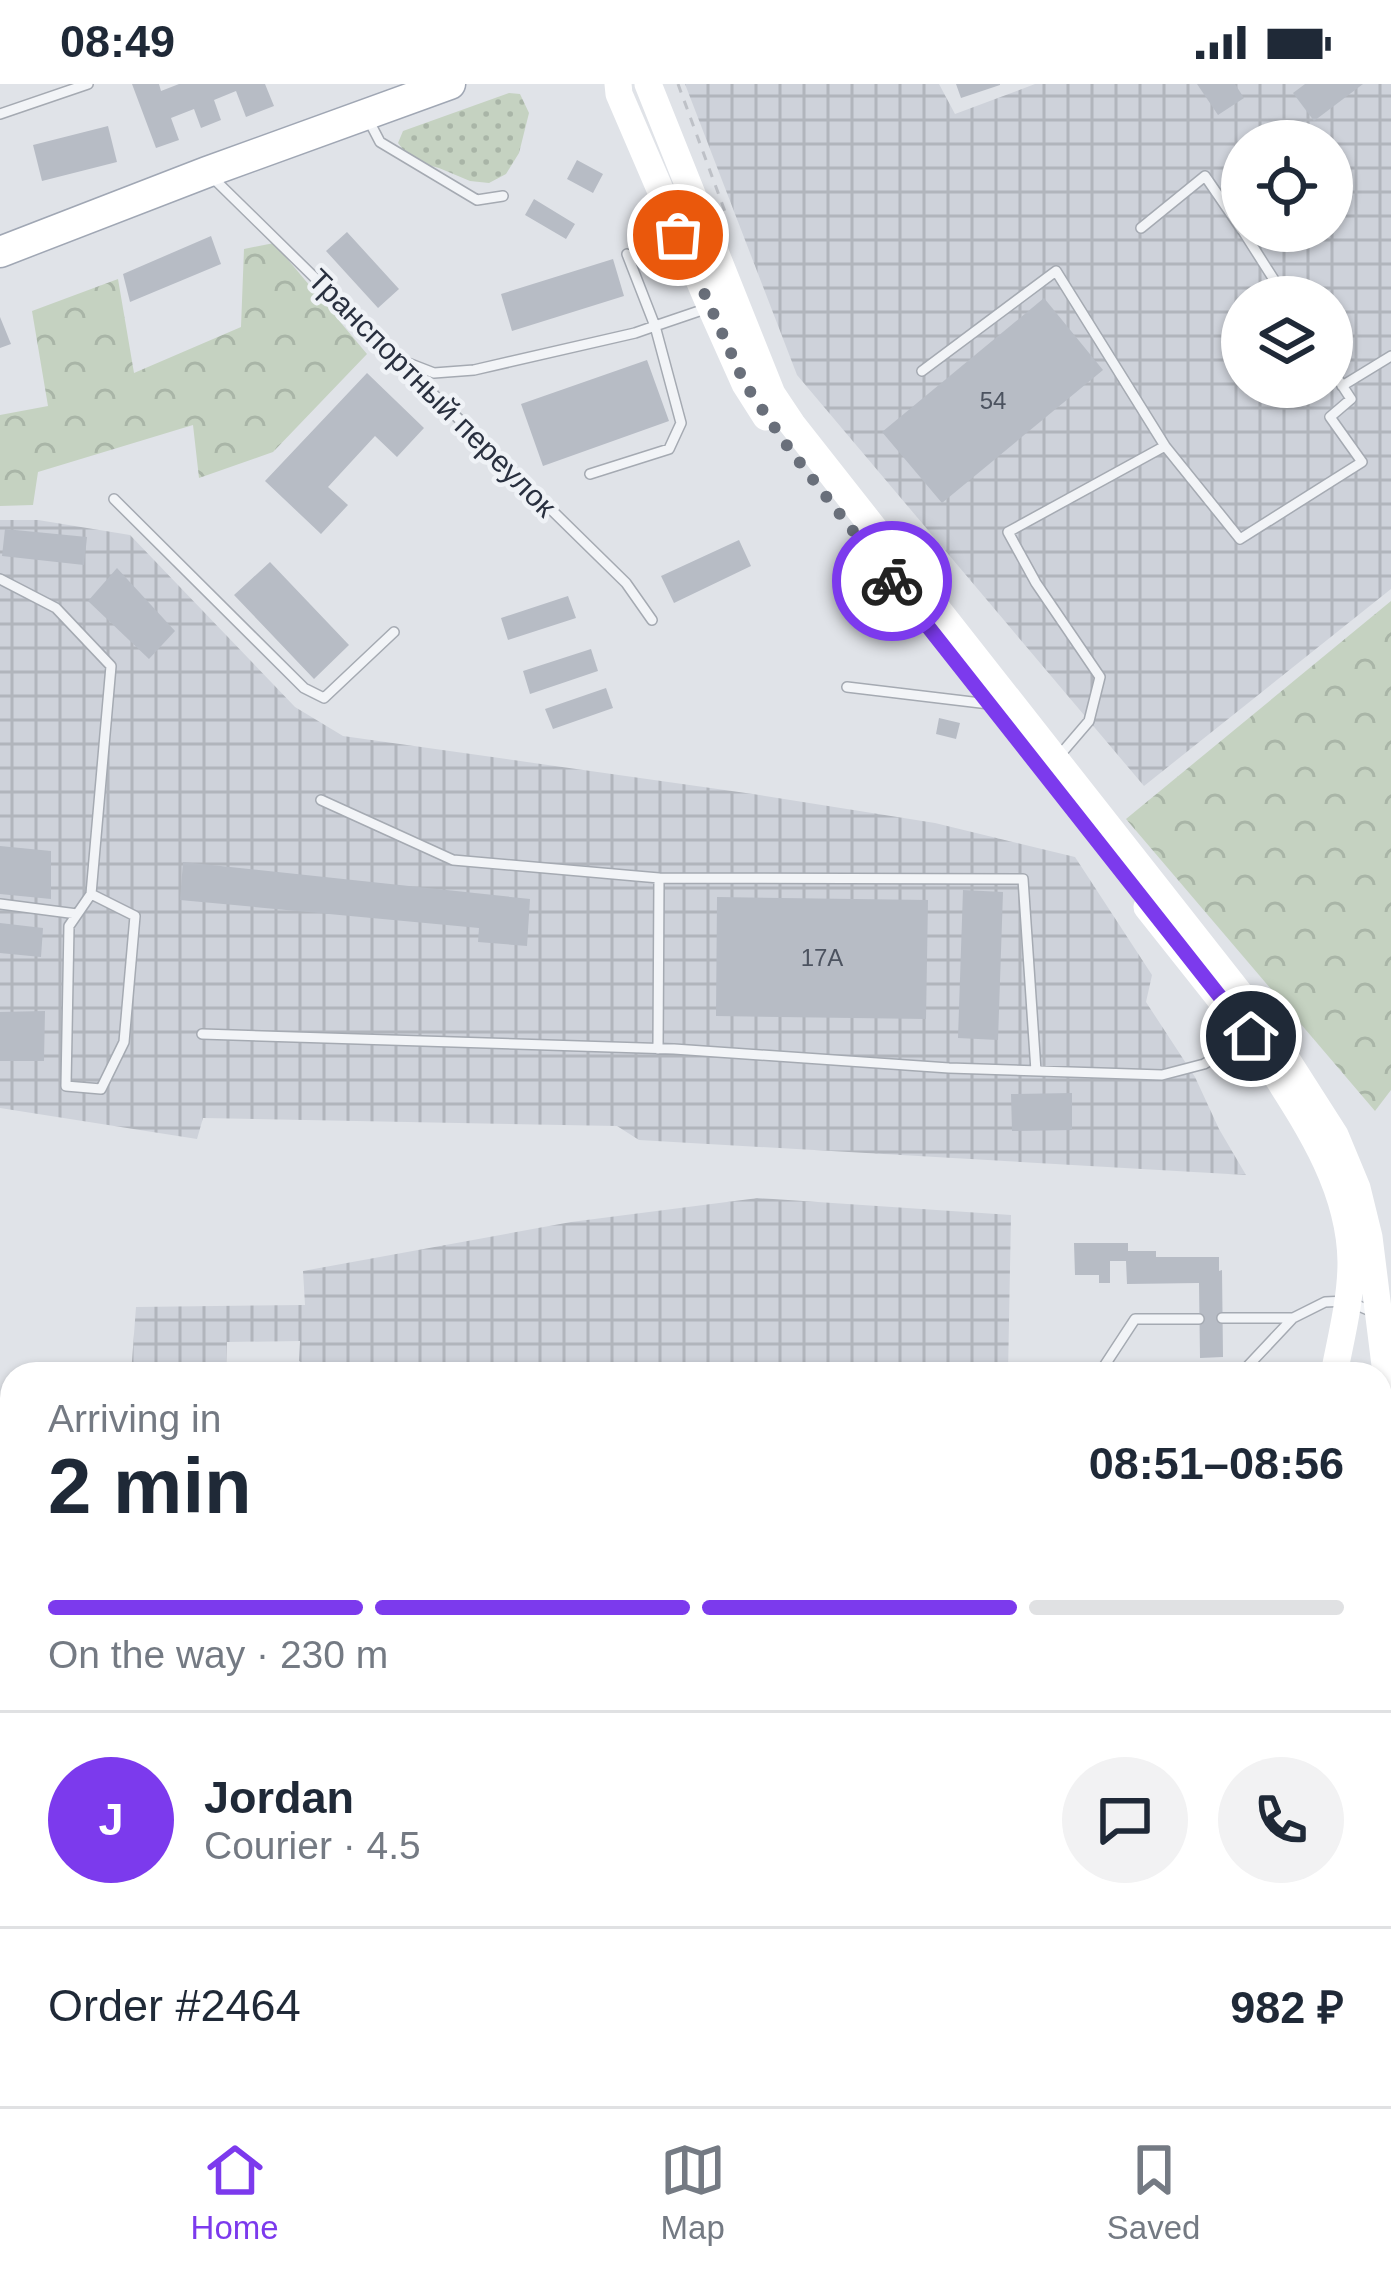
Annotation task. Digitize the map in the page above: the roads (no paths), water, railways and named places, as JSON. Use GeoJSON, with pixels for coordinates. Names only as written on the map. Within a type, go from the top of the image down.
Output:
{"type":"FeatureCollection","features":[{"type":"Feature","properties":{"kind":"main road"},"geometry":{"type":"LineString","coordinates":[[0,252],[450,84]]}},
{"type":"Feature","properties":{"kind":"main road"},"geometry":{"type":"LineString","coordinates":[[613,87],[745,384],[768,421],[1258,1032],[1335,1181],[1349,1238],[1348,1301],[1336,1362]]}},
{"type":"Feature","properties":{"kind":"main road"},"geometry":{"type":"LineString","coordinates":[[659,88],[732,299],[772,394],[996,700],[1055,759],[1335,1135],[1369,1238],[1387,1362]]}},
{"type":"Feature","properties":{"kind":"lane"},"geometry":{"type":"LineString","coordinates":[[0,114],[88,84]]}},
{"type":"Feature","properties":{"kind":"lane"},"geometry":{"type":"LineString","coordinates":[[365,115],[380,142],[477,200],[502,196]]}},
{"type":"Feature","properties":{"kind":"lane","name":"Транспортный переулок"},"geometry":{"type":"LineString","coordinates":[[207,172],[626,584],[652,620]]}},
{"type":"Feature","properties":{"kind":"lane"},"geometry":{"type":"LineString","coordinates":[[1141,228],[1205,176],[1221,200]]}},
{"type":"Feature","properties":{"kind":"lane"},"geometry":{"type":"LineString","coordinates":[[590,474],[669,448],[682,423],[655,326],[627,254]]}},
{"type":"Feature","properties":{"kind":"lane"},"geometry":{"type":"LineString","coordinates":[[922,371],[1056,271],[1166,446],[1240,538],[1362,461],[1330,417],[1340,408]]}},
{"type":"Feature","properties":{"kind":"lane"},"geometry":{"type":"LineString","coordinates":[[398,359],[434,373],[474,370],[635,334],[710,308]]}},
{"type":"Feature","properties":{"kind":"lane"},"geometry":{"type":"LineString","coordinates":[[1353,379],[1391,356]]}},
{"type":"Feature","properties":{"kind":"lane"},"geometry":{"type":"LineString","coordinates":[[1055,759],[1089,722],[1100,677],[1007,532],[1166,446]]}},
{"type":"Feature","properties":{"kind":"lane"},"geometry":{"type":"LineString","coordinates":[[114,499],[304,688],[324,698],[394,632]]}},
{"type":"Feature","properties":{"kind":"lane"},"geometry":{"type":"LineString","coordinates":[[0,578],[56,608],[111,666],[91,894],[69,926],[66,1086],[101,1090],[124,1042],[135,916],[91,894]]}},
{"type":"Feature","properties":{"kind":"lane"},"geometry":{"type":"LineString","coordinates":[[848,687],[996,700]]}},
{"type":"Feature","properties":{"kind":"lane"},"geometry":{"type":"LineString","coordinates":[[321,800],[453,860],[659,878],[1023,879],[1036,1071]]}},
{"type":"Feature","properties":{"kind":"lane"},"geometry":{"type":"LineString","coordinates":[[658,1048],[659,878]]}},
{"type":"Feature","properties":{"kind":"lane"},"geometry":{"type":"LineString","coordinates":[[0,904],[77,914]]}},
{"type":"Feature","properties":{"kind":"lane"},"geometry":{"type":"LineString","coordinates":[[202,1034],[658,1048],[949,1068],[1162,1075],[1204,1064],[1258,1032]]}},
{"type":"Feature","properties":{"kind":"lane"},"geometry":{"type":"LineString","coordinates":[[1252,1362],[1293,1318],[1325,1302],[1348,1301],[1378,1314]]}},
{"type":"Feature","properties":{"kind":"lane"},"geometry":{"type":"LineString","coordinates":[[1222,1318],[1293,1318]]}},
{"type":"Feature","properties":{"kind":"lane"},"geometry":{"type":"LineString","coordinates":[[1108,1362],[1135,1319],[1199,1319]]}}]}
